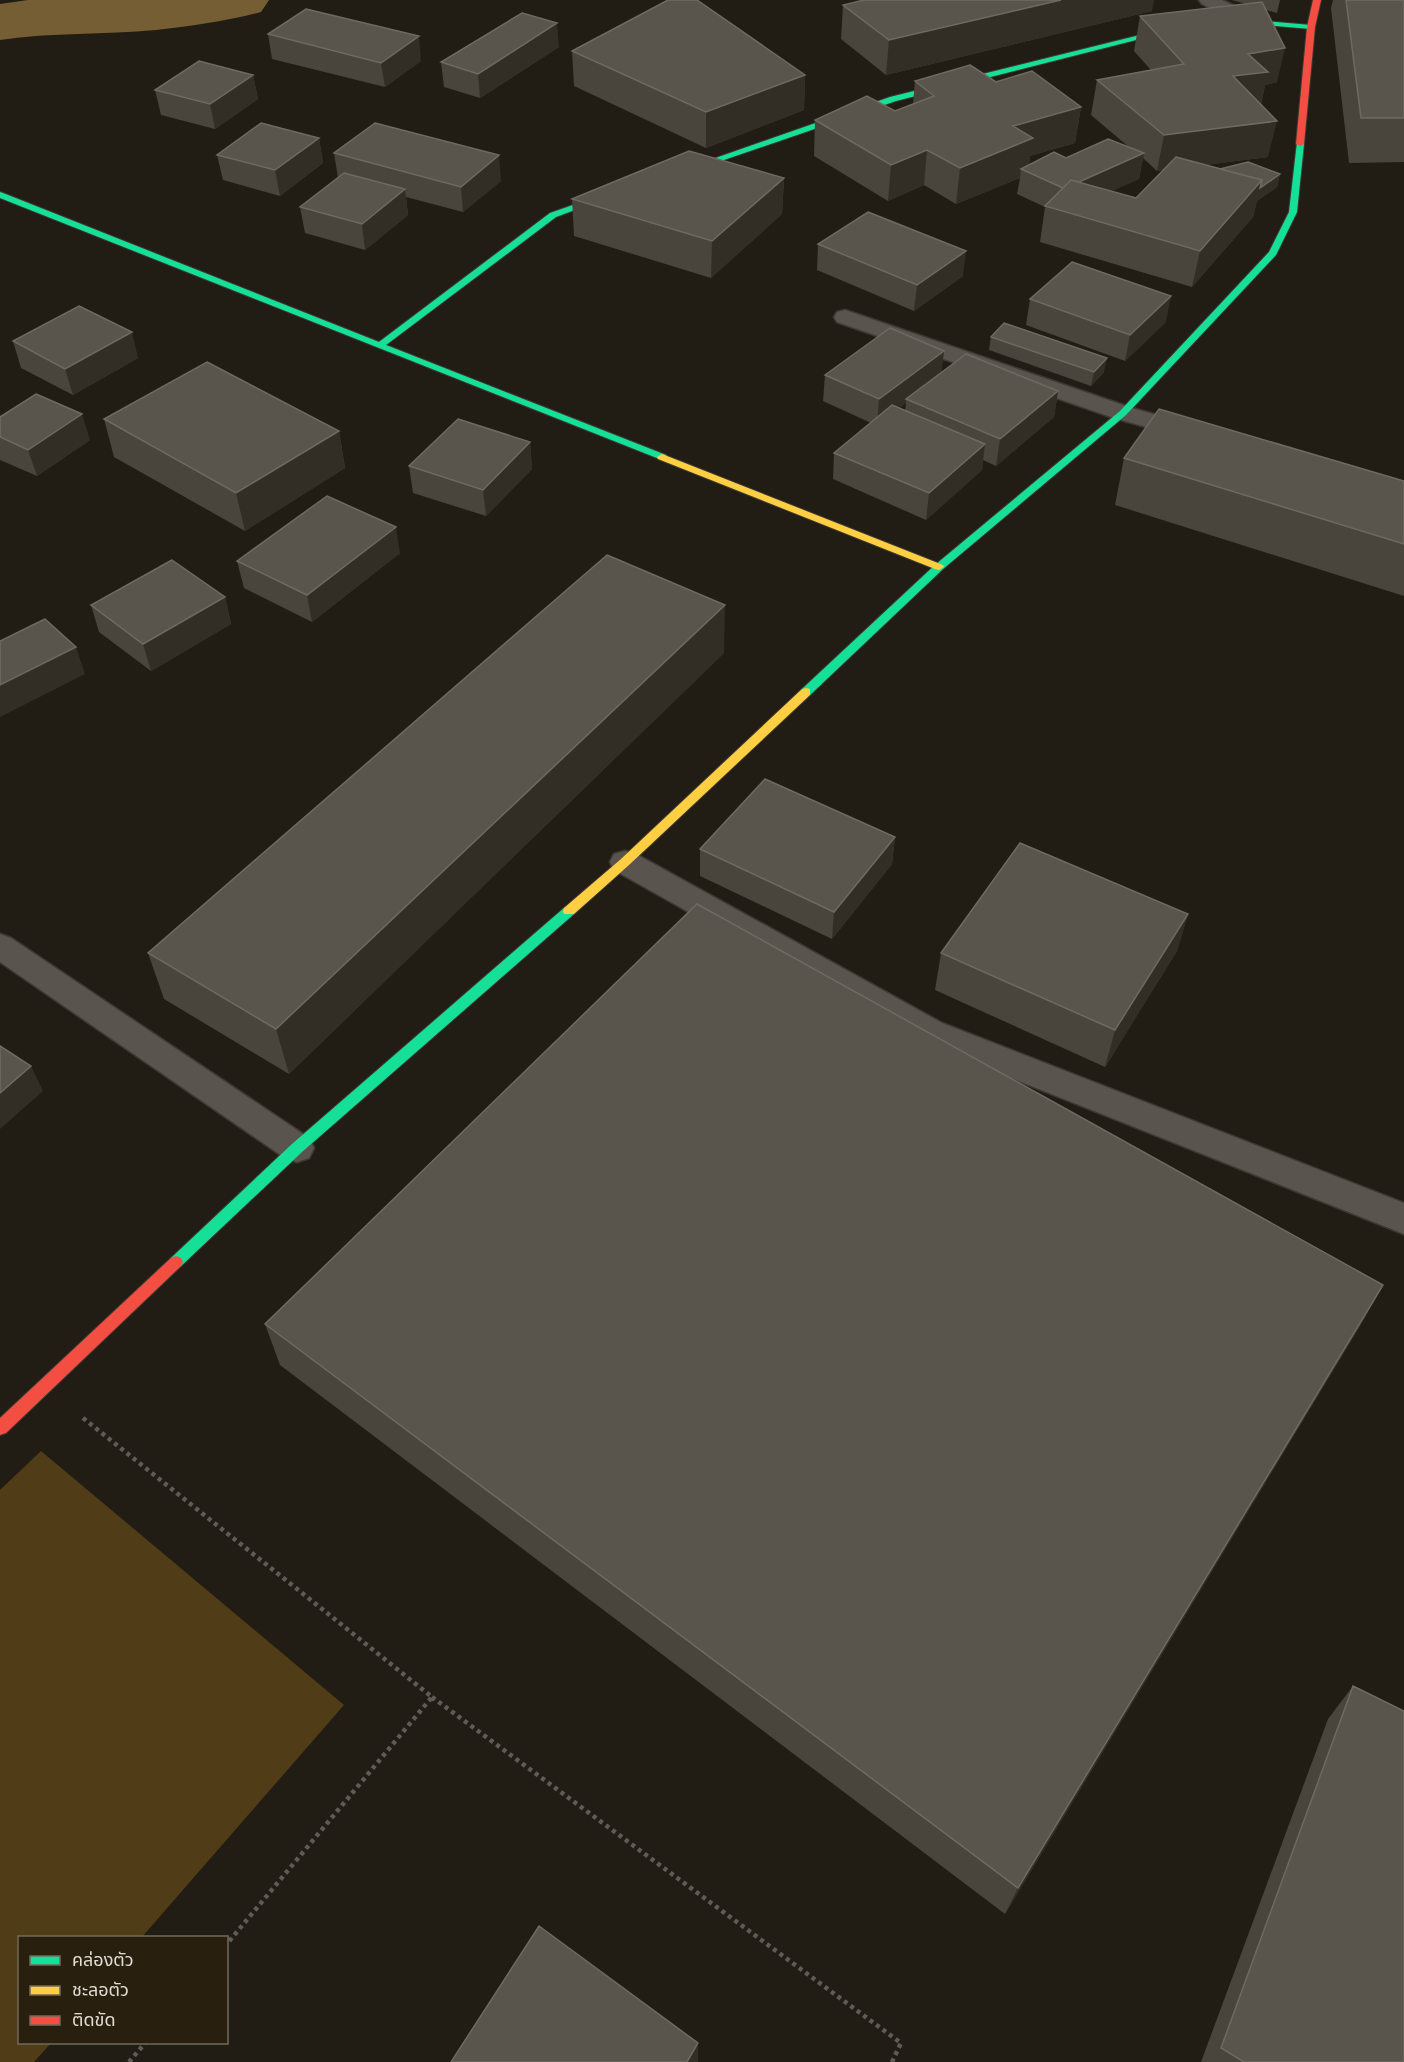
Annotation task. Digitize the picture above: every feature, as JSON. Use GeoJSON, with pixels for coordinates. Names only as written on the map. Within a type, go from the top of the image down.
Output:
{"type":"FeatureCollection","features":[{"type":"Feature","properties":{"kind":"street"},"geometry":{"type":"LineString","coordinates":[[1208,0],[1253,22]]}},
{"type":"Feature","properties":{"kind":"street"},"geometry":{"type":"LineString","coordinates":[[0,1428],[297,1148],[625,862],[939,567],[1123,413],[1273,254],[1293,212],[1311,27],[1317,0]]}},
{"type":"Feature","properties":{"kind":"street"},"geometry":{"type":"LineString","coordinates":[[1219,27],[1253,22],[1311,27]]}},
{"type":"Feature","properties":{"kind":"street"},"geometry":{"type":"LineString","coordinates":[[655,180],[893,99],[1140,37],[1196,30]]}},
{"type":"Feature","properties":{"kind":"street"},"geometry":{"type":"LineString","coordinates":[[380,345],[554,215],[633,188]]}},
{"type":"Feature","properties":{"kind":"street"},"geometry":{"type":"LineString","coordinates":[[0,195],[939,567]]}},
{"type":"Feature","properties":{"kind":"street"},"geometry":{"type":"LineString","coordinates":[[845,317],[1123,413],[1213,438]]}},
{"type":"Feature","properties":{"kind":"street"},"geometry":{"type":"LineString","coordinates":[[625,862],[930,1032],[1404,1219]]}},
{"type":"Feature","properties":{"kind":"street"},"geometry":{"type":"LineString","coordinates":[[0,946],[297,1148]]}},
{"type":"Feature","properties":{"kind":"path"},"geometry":{"type":"LineString","coordinates":[[44,1388],[432,1697],[901,2043],[892,2062]]}},
{"type":"Feature","properties":{"kind":"path"},"geometry":{"type":"LineString","coordinates":[[228,1943],[432,1697]]}},
{"type":"Feature","properties":{"kind":"path"},"geometry":{"type":"LineString","coordinates":[[129,2062],[145,2044]]}},
{"type":"Feature","properties":{"kind":"shaded area"},"geometry":{"type":"Polygon","coordinates":[[[41,1451],[344,1705],[143,1936],[18,1936],[18,2044],[50,2044],[34,2062],[0,2062],[0,1490],[41,1451]]]}},
{"type":"Feature","properties":{"kind":"building"},"geometry":{"type":"Polygon","coordinates":[[[668,0],[697,0],[805,75],[706,112],[572,51],[668,0]]]}},
{"type":"Feature","properties":{"kind":"building"},"geometry":{"type":"Polygon","coordinates":[[[864,0],[1061,0],[889,40],[843,5],[864,0]]]}},
{"type":"Feature","properties":{"kind":"building"},"geometry":{"type":"Polygon","coordinates":[[[1346,0],[1404,0],[1404,118],[1361,118],[1346,0]]]}},
{"type":"Feature","properties":{"kind":"building"},"geometry":{"type":"Polygon","coordinates":[[[1262,2],[1285,48],[1248,54],[1268,72],[1233,76],[1277,121],[1164,135],[1097,80],[1184,64],[1140,16],[1262,2]]]}},
{"type":"Feature","properties":{"kind":"building"},"geometry":{"type":"Polygon","coordinates":[[[306,9],[419,36],[381,63],[268,34],[306,9]]]}},
{"type":"Feature","properties":{"kind":"building"},"geometry":{"type":"Polygon","coordinates":[[[522,13],[557,23],[478,74],[441,62],[522,13]]]}},
{"type":"Feature","properties":{"kind":"building"},"geometry":{"type":"Polygon","coordinates":[[[199,61],[253,75],[210,104],[155,90],[199,61]]]}},
{"type":"Feature","properties":{"kind":"building"},"geometry":{"type":"Polygon","coordinates":[[[970,65],[996,82],[1032,71],[1081,107],[1013,126],[1033,138],[960,168],[927,150],[891,165],[815,120],[867,96],[895,111],[934,96],[915,81],[970,65]]]}},
{"type":"Feature","properties":{"kind":"building"},"geometry":{"type":"Polygon","coordinates":[[[261,123],[319,138],[275,170],[217,155],[261,123]]]}},
{"type":"Feature","properties":{"kind":"building"},"geometry":{"type":"Polygon","coordinates":[[[375,123],[499,155],[461,187],[334,153],[375,123]]]}},
{"type":"Feature","properties":{"kind":"building"},"geometry":{"type":"Polygon","coordinates":[[[1108,139],[1144,153],[1079,182],[1071,180],[1063,188],[1021,169],[1054,152],[1066,158],[1108,139]]]}},
{"type":"Feature","properties":{"kind":"building"},"geometry":{"type":"Polygon","coordinates":[[[689,151],[784,178],[712,241],[572,199],[689,151]]]}},
{"type":"Feature","properties":{"kind":"building"},"geometry":{"type":"Polygon","coordinates":[[[1176,157],[1262,180],[1200,251],[1045,206],[1071,180],[1136,198],[1176,157]]]}},
{"type":"Feature","properties":{"kind":"building"},"geometry":{"type":"Polygon","coordinates":[[[1248,162],[1280,174],[1260,188],[1262,180],[1220,169],[1248,162]]]}},
{"type":"Feature","properties":{"kind":"building"},"geometry":{"type":"Polygon","coordinates":[[[344,173],[405,189],[362,224],[300,207],[344,173]]]}},
{"type":"Feature","properties":{"kind":"building"},"geometry":{"type":"Polygon","coordinates":[[[868,212],[966,251],[917,285],[818,244],[868,212]]]}},
{"type":"Feature","properties":{"kind":"building"},"geometry":{"type":"Polygon","coordinates":[[[1072,262],[1171,296],[1130,335],[1030,299],[1072,262]]]}},
{"type":"Feature","properties":{"kind":"building"},"geometry":{"type":"Polygon","coordinates":[[[79,306],[132,332],[65,369],[13,341],[79,306]]]}},
{"type":"Feature","properties":{"kind":"building"},"geometry":{"type":"Polygon","coordinates":[[[1004,323],[1107,358],[1094,372],[991,337],[1004,323]]]}},
{"type":"Feature","properties":{"kind":"building"},"geometry":{"type":"Polygon","coordinates":[[[890,328],[944,351],[879,399],[825,375],[890,328]]]}},
{"type":"Feature","properties":{"kind":"building"},"geometry":{"type":"Polygon","coordinates":[[[966,354],[1058,391],[1000,439],[906,399],[966,354]]]}},
{"type":"Feature","properties":{"kind":"building"},"geometry":{"type":"Polygon","coordinates":[[[207,362],[339,431],[236,493],[104,419],[207,362]]]}},
{"type":"Feature","properties":{"kind":"building"},"geometry":{"type":"Polygon","coordinates":[[[36,394],[82,414],[28,450],[0,437],[0,417],[36,394]]]}},
{"type":"Feature","properties":{"kind":"building"},"geometry":{"type":"Polygon","coordinates":[[[892,405],[985,444],[929,493],[834,453],[892,405]]]}},
{"type":"Feature","properties":{"kind":"building"},"geometry":{"type":"Polygon","coordinates":[[[1159,409],[1404,481],[1404,544],[1124,458],[1159,409]]]}},
{"type":"Feature","properties":{"kind":"building"},"geometry":{"type":"Polygon","coordinates":[[[458,419],[530,442],[483,490],[409,466],[458,419]]]}},
{"type":"Feature","properties":{"kind":"building"},"geometry":{"type":"Polygon","coordinates":[[[327,496],[396,527],[307,595],[237,561],[327,496]]]}},
{"type":"Feature","properties":{"kind":"building"},"geometry":{"type":"Polygon","coordinates":[[[607,555],[725,605],[276,1029],[148,953],[607,555]]]}},
{"type":"Feature","properties":{"kind":"building"},"geometry":{"type":"Polygon","coordinates":[[[172,560],[225,597],[143,644],[91,605],[172,560]]]}},
{"type":"Feature","properties":{"kind":"building"},"geometry":{"type":"Polygon","coordinates":[[[45,619],[76,647],[0,685],[0,641],[45,619]]]}},
{"type":"Feature","properties":{"kind":"building"},"geometry":{"type":"Polygon","coordinates":[[[765,779],[895,837],[834,912],[700,849],[765,779]]]}},
{"type":"Feature","properties":{"kind":"building"},"geometry":{"type":"Polygon","coordinates":[[[1020,843],[1188,914],[1115,1030],[941,953],[1020,843]]]}},
{"type":"Feature","properties":{"kind":"building"},"geometry":{"type":"Polygon","coordinates":[[[697,904],[1383,1285],[1018,1888],[265,1324],[697,904]]]}},
{"type":"Feature","properties":{"kind":"building"},"geometry":{"type":"Polygon","coordinates":[[[0,1046],[31,1066],[0,1093],[0,1046]]]}},
{"type":"Feature","properties":{"kind":"building"},"geometry":{"type":"Polygon","coordinates":[[[1353,1686],[1404,1711],[1404,2062],[1244,2062],[1221,2048],[1353,1686]]]}},
{"type":"Feature","properties":{"kind":"building"},"geometry":{"type":"Polygon","coordinates":[[[539,1926],[698,2043],[687,2062],[451,2062],[539,1926]]]}},
{"type":"Feature","properties":{"kind":"waterway"},"geometry":{"type":"LineString","coordinates":[[0,22],[33,17],[156,12],[240,0]]}},
{"type":"Feature","properties":{"kind":"traffic: fast"},"geometry":{"type":"LineString","coordinates":[[1229,25],[1253,22],[1311,27]]}},
{"type":"Feature","properties":{"kind":"traffic: fast"},"geometry":{"type":"LineString","coordinates":[[674,174],[893,99],[1140,37],[1181,32]]}},
{"type":"Feature","properties":{"kind":"traffic: fast"},"geometry":{"type":"LineString","coordinates":[[806,692],[939,567],[1123,413],[1273,253],[1293,212],[1300,144]]}},
{"type":"Feature","properties":{"kind":"traffic: fast"},"geometry":{"type":"LineString","coordinates":[[380,345],[553,215],[616,193]]}},
{"type":"Feature","properties":{"kind":"traffic: fast"},"geometry":{"type":"LineString","coordinates":[[0,195],[662,457]]}},
{"type":"Feature","properties":{"kind":"traffic: fast"},"geometry":{"type":"LineString","coordinates":[[176,1262],[297,1148],[569,911]]}},
{"type":"Feature","properties":{"kind":"traffic: slow"},"geometry":{"type":"LineString","coordinates":[[662,457],[939,567]]}},
{"type":"Feature","properties":{"kind":"traffic: slow"},"geometry":{"type":"LineString","coordinates":[[569,911],[625,862],[806,692]]}},
{"type":"Feature","properties":{"kind":"traffic: jam"},"geometry":{"type":"LineString","coordinates":[[1300,144],[1311,27],[1317,0]]}},
{"type":"Feature","properties":{"kind":"traffic: jam"},"geometry":{"type":"LineString","coordinates":[[0,1428],[176,1262]]}}]}
